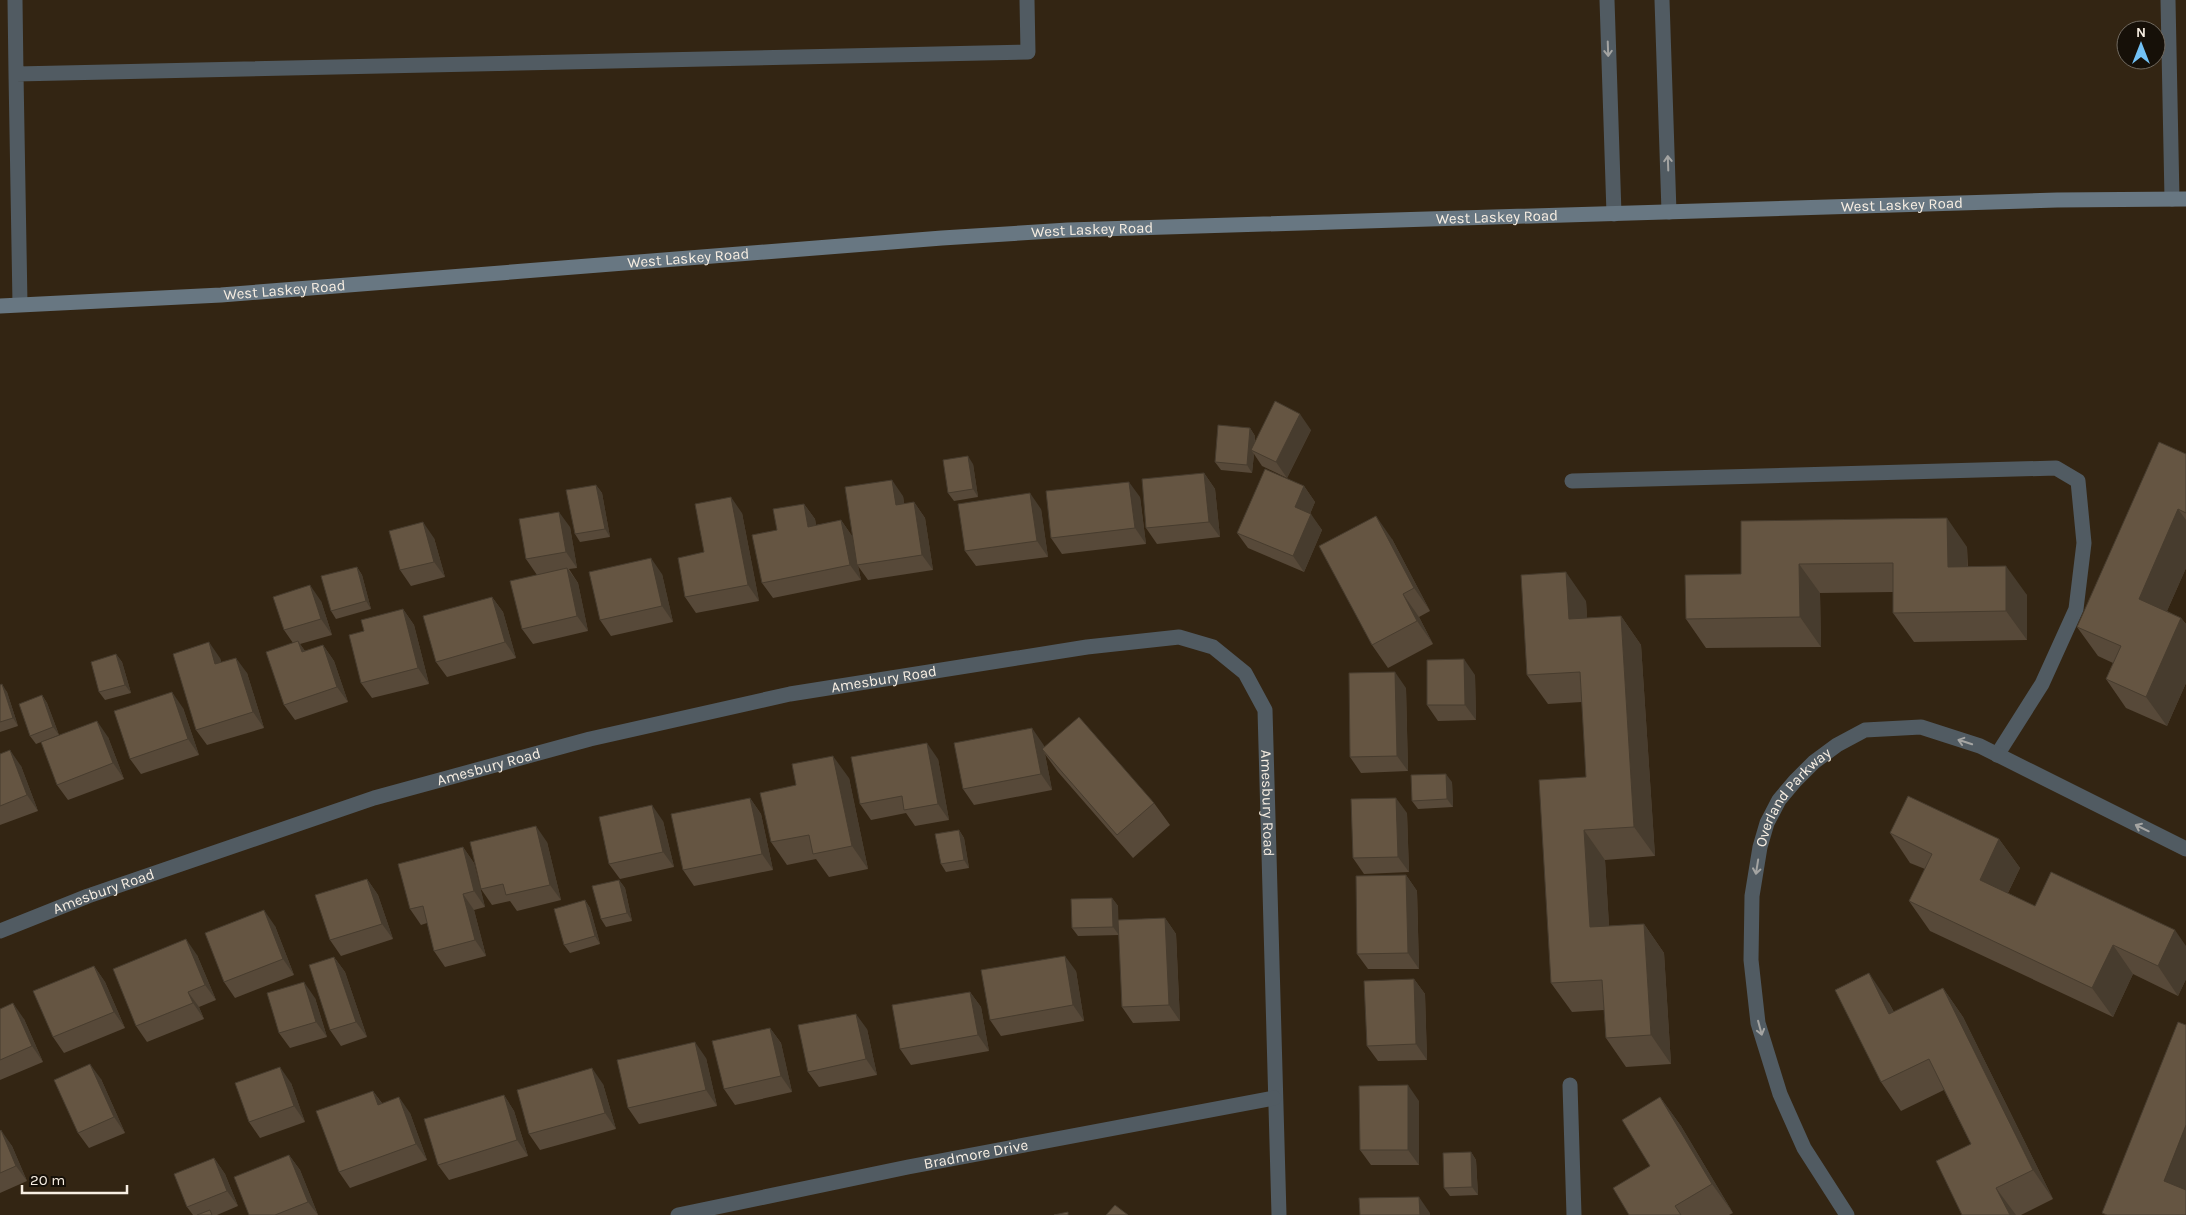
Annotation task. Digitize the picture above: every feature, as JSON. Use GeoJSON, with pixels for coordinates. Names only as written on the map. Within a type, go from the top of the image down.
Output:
{"type":"FeatureCollection","features":[{"type":"Feature","properties":{"kind":"main road","name":"West Laskey Road"},"geometry":{"type":"LineString","coordinates":[[0,306],[221,295],[1026,232],[1669,212],[2179,199]]}},
{"type":"Feature","properties":{"kind":"street"},"geometry":{"type":"LineString","coordinates":[[15,0],[20,304]]}},
{"type":"Feature","properties":{"kind":"street"},"geometry":{"type":"LineString","coordinates":[[16,74],[1028,52],[1027,0]]}},
{"type":"Feature","properties":{"kind":"street"},"geometry":{"type":"LineString","coordinates":[[1607,0],[1614,214]]}},
{"type":"Feature","properties":{"kind":"street"},"geometry":{"type":"LineString","coordinates":[[1662,0],[1669,212]]}},
{"type":"Feature","properties":{"kind":"street"},"geometry":{"type":"LineString","coordinates":[[2168,0],[2179,199]]}},
{"type":"Feature","properties":{"kind":"street"},"geometry":{"type":"LineString","coordinates":[[1572,481],[2056,468],[2078,481],[2084,543],[2076,609],[2042,684],[1996,755]]}},
{"type":"Feature","properties":{"kind":"street","name":"Amesbury Road"},"geometry":{"type":"LineString","coordinates":[[0,931],[88,896],[374,798],[590,739],[790,694],[1087,646],[1179,637],[1213,646],[1245,673],[1265,710],[1278,1215]]}},
{"type":"Feature","properties":{"kind":"street","name":"Overland Parkway"},"geometry":{"type":"LineString","coordinates":[[1847,1215],[1804,1148],[1780,1094],[1758,1023],[1751,960],[1752,896],[1760,847],[1767,823],[1779,800],[1795,781],[1814,762],[1837,745],[1865,730],[1921,727],[1980,746],[2186,849]]}},
{"type":"Feature","properties":{"kind":"street"},"geometry":{"type":"LineString","coordinates":[[1570,1085],[1574,1215]]}},
{"type":"Feature","properties":{"kind":"street","name":"Bradmore Drive"},"geometry":{"type":"LineString","coordinates":[[678,1215],[908,1167],[1274,1098]]}},
{"type":"Feature","properties":{"kind":"building"},"geometry":{"type":"Polygon","coordinates":[[[1275,401],[1300,414],[1276,462],[1251,450],[1275,401]]]}},
{"type":"Feature","properties":{"kind":"building"},"geometry":{"type":"Polygon","coordinates":[[[1218,425],[1250,428],[1247,465],[1215,462],[1218,425]]]}},
{"type":"Feature","properties":{"kind":"building"},"geometry":{"type":"Polygon","coordinates":[[[2159,442],[2186,454],[2186,513],[2178,509],[2139,599],[2181,618],[2146,697],[2106,679],[2121,646],[2077,627],[2159,442]]]}},
{"type":"Feature","properties":{"kind":"building"},"geometry":{"type":"Polygon","coordinates":[[[968,456],[973,489],[948,493],[943,460],[968,456]]]}},
{"type":"Feature","properties":{"kind":"building"},"geometry":{"type":"Polygon","coordinates":[[[1265,469],[1304,486],[1295,507],[1311,514],[1293,556],[1237,533],[1265,469]]]}},
{"type":"Feature","properties":{"kind":"building"},"geometry":{"type":"Polygon","coordinates":[[[1204,473],[1209,522],[1146,528],[1142,479],[1204,473]]]}},
{"type":"Feature","properties":{"kind":"building"},"geometry":{"type":"Polygon","coordinates":[[[892,480],[896,505],[914,502],[922,555],[857,565],[845,487],[892,480]]]}},
{"type":"Feature","properties":{"kind":"building"},"geometry":{"type":"Polygon","coordinates":[[[1129,482],[1135,528],[1051,538],[1046,491],[1129,482]]]}},
{"type":"Feature","properties":{"kind":"building"},"geometry":{"type":"Polygon","coordinates":[[[596,485],[605,529],[575,534],[566,490],[596,485]]]}},
{"type":"Feature","properties":{"kind":"building"},"geometry":{"type":"Polygon","coordinates":[[[1030,493],[1037,541],[965,551],[958,504],[1030,493]]]}},
{"type":"Feature","properties":{"kind":"building"},"geometry":{"type":"Polygon","coordinates":[[[731,497],[748,585],[685,597],[678,558],[704,552],[695,504],[731,497]]]}},
{"type":"Feature","properties":{"kind":"building"},"geometry":{"type":"Polygon","coordinates":[[[804,504],[808,527],[841,520],[850,565],[762,583],[752,535],[777,530],[773,509],[804,504]]]}},
{"type":"Feature","properties":{"kind":"building"},"geometry":{"type":"Polygon","coordinates":[[[559,512],[566,552],[526,559],[519,519],[559,512]]]}},
{"type":"Feature","properties":{"kind":"building"},"geometry":{"type":"Polygon","coordinates":[[[1376,516],[1414,588],[1403,594],[1417,621],[1372,645],[1319,546],[1376,516]]]}},
{"type":"Feature","properties":{"kind":"building"},"geometry":{"type":"Polygon","coordinates":[[[1947,518],[1948,567],[2006,566],[2006,611],[1893,613],[1893,563],[1799,564],[1800,617],[1686,619],[1685,575],[1741,574],[1741,521],[1947,518]]]}},
{"type":"Feature","properties":{"kind":"building"},"geometry":{"type":"Polygon","coordinates":[[[423,522],[434,562],[400,570],[389,531],[423,522]]]}},
{"type":"Feature","properties":{"kind":"building"},"geometry":{"type":"Polygon","coordinates":[[[651,558],[662,606],[600,620],[589,572],[651,558]]]}},
{"type":"Feature","properties":{"kind":"building"},"geometry":{"type":"Polygon","coordinates":[[[357,567],[366,601],[331,611],[321,576],[357,567]]]}},
{"type":"Feature","properties":{"kind":"building"},"geometry":{"type":"Polygon","coordinates":[[[567,568],[577,616],[522,629],[510,581],[567,568]]]}},
{"type":"Feature","properties":{"kind":"building"},"geometry":{"type":"Polygon","coordinates":[[[1566,572],[1569,619],[1621,616],[1634,827],[1584,830],[1590,927],[1644,924],[1651,1035],[1606,1038],[1602,980],[1551,983],[1539,780],[1586,777],[1580,672],[1527,675],[1521,575],[1566,572]]]}},
{"type":"Feature","properties":{"kind":"building"},"geometry":{"type":"Polygon","coordinates":[[[310,585],[321,619],[284,630],[273,597],[310,585]]]}},
{"type":"Feature","properties":{"kind":"building"},"geometry":{"type":"Polygon","coordinates":[[[492,597],[505,642],[436,662],[423,616],[492,597]]]}},
{"type":"Feature","properties":{"kind":"building"},"geometry":{"type":"Polygon","coordinates":[[[403,609],[418,668],[361,683],[349,635],[364,631],[361,620],[403,609]]]}},
{"type":"Feature","properties":{"kind":"building"},"geometry":{"type":"Polygon","coordinates":[[[298,641],[302,652],[323,645],[337,687],[284,705],[266,652],[298,641]]]}},
{"type":"Feature","properties":{"kind":"building"},"geometry":{"type":"Polygon","coordinates":[[[209,642],[215,664],[236,658],[253,712],[196,730],[173,654],[209,642]]]}},
{"type":"Feature","properties":{"kind":"building"},"geometry":{"type":"Polygon","coordinates":[[[116,654],[125,685],[99,692],[91,662],[116,654]]]}},
{"type":"Feature","properties":{"kind":"building"},"geometry":{"type":"Polygon","coordinates":[[[1464,659],[1465,705],[1427,705],[1427,660],[1464,659]]]}},
{"type":"Feature","properties":{"kind":"building"},"geometry":{"type":"Polygon","coordinates":[[[1395,672],[1397,756],[1350,757],[1349,673],[1395,672]]]}},
{"type":"Feature","properties":{"kind":"building"},"geometry":{"type":"Polygon","coordinates":[[[2,684],[13,718],[0,722],[0,685],[2,684]]]}},
{"type":"Feature","properties":{"kind":"building"},"geometry":{"type":"Polygon","coordinates":[[[172,692],[188,739],[130,759],[114,711],[172,692]]]}},
{"type":"Feature","properties":{"kind":"building"},"geometry":{"type":"Polygon","coordinates":[[[42,695],[53,727],[30,736],[19,704],[42,695]]]}},
{"type":"Feature","properties":{"kind":"building"},"geometry":{"type":"Polygon","coordinates":[[[1079,717],[1154,803],[1117,835],[1042,749],[1079,717]]]}},
{"type":"Feature","properties":{"kind":"building"},"geometry":{"type":"Polygon","coordinates":[[[97,721],[113,763],[57,785],[41,742],[97,721]]]}},
{"type":"Feature","properties":{"kind":"building"},"geometry":{"type":"Polygon","coordinates":[[[1032,728],[1041,774],[963,789],[954,743],[1032,728]]]}},
{"type":"Feature","properties":{"kind":"building"},"geometry":{"type":"Polygon","coordinates":[[[927,743],[938,804],[904,810],[902,796],[860,804],[851,757],[927,743]]]}},
{"type":"Feature","properties":{"kind":"building"},"geometry":{"type":"Polygon","coordinates":[[[10,750],[27,795],[0,806],[0,754],[10,750]]]}},
{"type":"Feature","properties":{"kind":"building"},"geometry":{"type":"Polygon","coordinates":[[[833,756],[852,846],[813,854],[809,835],[771,842],[760,793],[796,785],[792,764],[833,756]]]}},
{"type":"Feature","properties":{"kind":"building"},"geometry":{"type":"Polygon","coordinates":[[[1446,774],[1447,799],[1412,801],[1411,775],[1446,774]]]}},
{"type":"Feature","properties":{"kind":"building"},"geometry":{"type":"Polygon","coordinates":[[[1908,796],[1999,839],[1980,880],[2035,906],[2051,872],[2175,930],[2158,966],[2113,945],[2092,988],[1909,901],[1932,854],[1890,833],[1908,796]]]}},
{"type":"Feature","properties":{"kind":"building"},"geometry":{"type":"Polygon","coordinates":[[[750,798],[762,854],[683,870],[671,814],[750,798]]]}},
{"type":"Feature","properties":{"kind":"building"},"geometry":{"type":"Polygon","coordinates":[[[1396,798],[1398,857],[1353,858],[1351,799],[1396,798]]]}},
{"type":"Feature","properties":{"kind":"building"},"geometry":{"type":"Polygon","coordinates":[[[652,805],[663,852],[609,864],[599,817],[652,805]]]}},
{"type":"Feature","properties":{"kind":"building"},"geometry":{"type":"Polygon","coordinates":[[[536,826],[550,885],[506,895],[503,884],[481,889],[470,842],[536,826]]]}},
{"type":"Feature","properties":{"kind":"building"},"geometry":{"type":"Polygon","coordinates":[[[959,830],[964,860],[941,864],[935,834],[959,830]]]}},
{"type":"Feature","properties":{"kind":"building"},"geometry":{"type":"Polygon","coordinates":[[[463,847],[474,891],[463,894],[475,940],[434,951],[423,906],[410,909],[398,864],[463,847]]]}},
{"type":"Feature","properties":{"kind":"building"},"geometry":{"type":"Polygon","coordinates":[[[1406,875],[1408,953],[1357,954],[1356,876],[1406,875]]]}},
{"type":"Feature","properties":{"kind":"building"},"geometry":{"type":"Polygon","coordinates":[[[367,879],[382,924],[330,940],[315,895],[367,879]]]}},
{"type":"Feature","properties":{"kind":"building"},"geometry":{"type":"Polygon","coordinates":[[[619,880],[627,913],[601,919],[592,886],[619,880]]]}},
{"type":"Feature","properties":{"kind":"building"},"geometry":{"type":"Polygon","coordinates":[[[1112,898],[1113,927],[1072,928],[1071,899],[1112,898]]]}},
{"type":"Feature","properties":{"kind":"building"},"geometry":{"type":"Polygon","coordinates":[[[585,900],[595,936],[564,945],[554,909],[585,900]]]}},
{"type":"Feature","properties":{"kind":"building"},"geometry":{"type":"Polygon","coordinates":[[[264,910],[283,959],[224,982],[205,933],[264,910]]]}},
{"type":"Feature","properties":{"kind":"building"},"geometry":{"type":"Polygon","coordinates":[[[1165,918],[1169,1005],[1122,1007],[1118,920],[1165,918]]]}},
{"type":"Feature","properties":{"kind":"building"},"geometry":{"type":"Polygon","coordinates":[[[186,939],[205,985],[188,992],[193,1003],[136,1026],[113,969],[186,939]]]}},
{"type":"Feature","properties":{"kind":"building"},"geometry":{"type":"Polygon","coordinates":[[[1065,956],[1073,1005],[990,1020],[981,970],[1065,956]]]}},
{"type":"Feature","properties":{"kind":"building"},"geometry":{"type":"Polygon","coordinates":[[[334,957],[356,1022],[330,1030],[309,965],[334,957]]]}},
{"type":"Feature","properties":{"kind":"building"},"geometry":{"type":"Polygon","coordinates":[[[94,966],[114,1012],[53,1037],[33,991],[94,966]]]}},
{"type":"Feature","properties":{"kind":"building"},"geometry":{"type":"Polygon","coordinates":[[[1869,973],[1889,1014],[1943,988],[2033,1170],[1996,1188],[2010,1215],[1962,1215],[1936,1161],[1971,1144],[1929,1059],[1881,1082],[1835,990],[1869,973]]]}},
{"type":"Feature","properties":{"kind":"building"},"geometry":{"type":"Polygon","coordinates":[[[1414,979],[1416,1044],[1367,1046],[1364,981],[1414,979]]]}},
{"type":"Feature","properties":{"kind":"building"},"geometry":{"type":"Polygon","coordinates":[[[304,982],[316,1022],[279,1033],[267,993],[304,982]]]}},
{"type":"Feature","properties":{"kind":"building"},"geometry":{"type":"Polygon","coordinates":[[[970,992],[978,1035],[900,1049],[892,1005],[970,992]]]}},
{"type":"Feature","properties":{"kind":"building"},"geometry":{"type":"Polygon","coordinates":[[[13,1003],[32,1046],[0,1060],[0,1009],[13,1003]]]}},
{"type":"Feature","properties":{"kind":"building"},"geometry":{"type":"Polygon","coordinates":[[[856,1014],[866,1059],[808,1072],[798,1025],[856,1014]]]}},
{"type":"Feature","properties":{"kind":"building"},"geometry":{"type":"Polygon","coordinates":[[[2178,1022],[2186,1025],[2186,1125],[2164,1181],[2186,1190],[2186,1215],[2107,1215],[2102,1213],[2178,1022]]]}},
{"type":"Feature","properties":{"kind":"building"},"geometry":{"type":"Polygon","coordinates":[[[770,1028],[781,1076],[724,1089],[712,1041],[770,1028]]]}},
{"type":"Feature","properties":{"kind":"building"},"geometry":{"type":"Polygon","coordinates":[[[695,1042],[706,1090],[628,1108],[617,1060],[695,1042]]]}},
{"type":"Feature","properties":{"kind":"building"},"geometry":{"type":"Polygon","coordinates":[[[90,1064],[114,1117],[78,1133],[54,1080],[90,1064]]]}},
{"type":"Feature","properties":{"kind":"building"},"geometry":{"type":"Polygon","coordinates":[[[280,1067],[294,1106],[249,1122],[235,1083],[280,1067]]]}},
{"type":"Feature","properties":{"kind":"building"},"geometry":{"type":"Polygon","coordinates":[[[592,1068],[605,1113],[529,1134],[517,1090],[592,1068]]]}},
{"type":"Feature","properties":{"kind":"building"},"geometry":{"type":"Polygon","coordinates":[[[1408,1085],[1408,1150],[1360,1150],[1359,1086],[1408,1085]]]}},
{"type":"Feature","properties":{"kind":"building"},"geometry":{"type":"Polygon","coordinates":[[[373,1091],[378,1105],[399,1097],[416,1144],[339,1172],[316,1111],[373,1091]]]}},
{"type":"Feature","properties":{"kind":"building"},"geometry":{"type":"Polygon","coordinates":[[[504,1095],[517,1140],[438,1165],[424,1119],[504,1095]]]}},
{"type":"Feature","properties":{"kind":"building"},"geometry":{"type":"Polygon","coordinates":[[[1660,1097],[1712,1184],[1675,1206],[1681,1215],[1629,1215],[1613,1188],[1650,1166],[1622,1120],[1660,1097]]]}},
{"type":"Feature","properties":{"kind":"building"},"geometry":{"type":"Polygon","coordinates":[[[0,1131],[16,1166],[0,1173],[0,1131]]]}},
{"type":"Feature","properties":{"kind":"building"},"geometry":{"type":"Polygon","coordinates":[[[1471,1152],[1472,1187],[1444,1188],[1443,1153],[1471,1152]]]}},
{"type":"Feature","properties":{"kind":"building"},"geometry":{"type":"Polygon","coordinates":[[[289,1155],[308,1202],[275,1215],[249,1215],[234,1177],[289,1155]]]}},
{"type":"Feature","properties":{"kind":"building"},"geometry":{"type":"Polygon","coordinates":[[[214,1158],[227,1191],[187,1207],[174,1174],[214,1158]]]}},
{"type":"Feature","properties":{"kind":"building"},"geometry":{"type":"Polygon","coordinates":[[[1419,1197],[1420,1215],[1360,1215],[1359,1198],[1419,1197]]]}},
{"type":"Feature","properties":{"kind":"building"},"geometry":{"type":"Polygon","coordinates":[[[1115,1205],[1128,1215],[1106,1215],[1115,1205]]]}},
{"type":"Feature","properties":{"kind":"building"},"geometry":{"type":"Polygon","coordinates":[[[210,1210],[212,1215],[197,1215],[210,1210]]]}},
{"type":"Feature","properties":{"kind":"building"},"geometry":{"type":"Polygon","coordinates":[[[1068,1212],[1068,1215],[1054,1215],[1068,1212]]]}}]}
